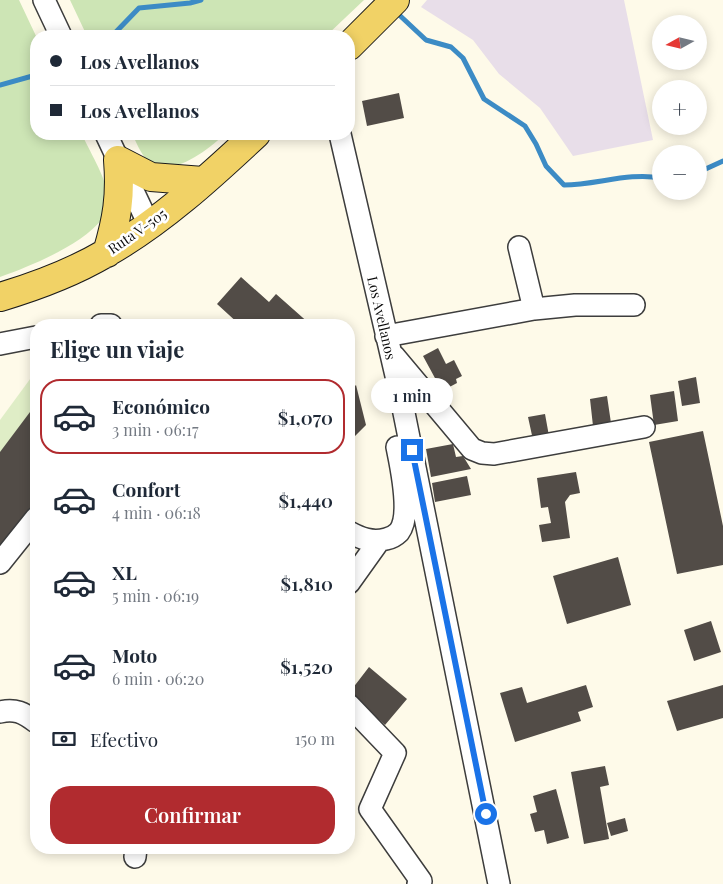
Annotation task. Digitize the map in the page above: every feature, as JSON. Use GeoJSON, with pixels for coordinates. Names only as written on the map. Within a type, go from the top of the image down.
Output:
{"type":"FeatureCollection","features":[{"type":"Feature","properties":{"kind":"main road"},"geometry":{"type":"LineString","coordinates":[[355,40],[395,0]]}},
{"type":"Feature","properties":{"kind":"main road","name":"Ruta V-505"},"geometry":{"type":"LineString","coordinates":[[0,297],[37,286],[107,253],[149,225],[249,140]]}},
{"type":"Feature","properties":{"kind":"main road"},"geometry":{"type":"LineString","coordinates":[[118,160],[151,177],[203,181]]}},
{"type":"Feature","properties":{"kind":"main road"},"geometry":{"type":"LineString","coordinates":[[107,253],[118,210],[120,184],[118,160]]}},
{"type":"Feature","properties":{"kind":"street"},"geometry":{"type":"LineString","coordinates":[[44,0],[58,30]]}},
{"type":"Feature","properties":{"kind":"street"},"geometry":{"type":"LineString","coordinates":[[109,140],[149,225]]}},
{"type":"Feature","properties":{"kind":"street","name":"Los Avellanos"},"geometry":{"type":"LineString","coordinates":[[341,140],[400,393],[499,884]]}},
{"type":"Feature","properties":{"kind":"street"},"geometry":{"type":"LineString","coordinates":[[519,247],[534,309]]}},
{"type":"Feature","properties":{"kind":"street"},"geometry":{"type":"LineString","coordinates":[[388,344],[534,309],[575,305],[634,305]]}},
{"type":"Feature","properties":{"kind":"street"},"geometry":{"type":"LineString","coordinates":[[0,344],[30,338]]}},
{"type":"Feature","properties":{"kind":"street"},"geometry":{"type":"LineString","coordinates":[[388,344],[472,449],[482,454],[494,454],[644,427]]}},
{"type":"Feature","properties":{"kind":"street"},"geometry":{"type":"LineString","coordinates":[[355,535],[365,540],[379,542],[393,537],[400,531],[405,505],[401,470],[382,375],[388,344]]}},
{"type":"Feature","properties":{"kind":"street"},"geometry":{"type":"LineString","coordinates":[[0,563],[30,526]]}},
{"type":"Feature","properties":{"kind":"street"},"geometry":{"type":"LineString","coordinates":[[355,574],[379,542]]}},
{"type":"Feature","properties":{"kind":"street"},"geometry":{"type":"LineString","coordinates":[[0,712],[11,709],[30,718]]}},
{"type":"Feature","properties":{"kind":"street"},"geometry":{"type":"LineString","coordinates":[[355,711],[395,753],[370,808],[421,881],[418,884]]}},
{"type":"Feature","properties":{"kind":"shaded area"},"geometry":{"type":"Polygon","coordinates":[[[427,0],[624,0],[653,140],[573,156],[540,108],[499,74],[473,40],[421,7],[427,0]]]}},
{"type":"Feature","properties":{"kind":"green space"},"geometry":{"type":"Polygon","coordinates":[[[0,0],[19,0],[33,30],[30,30],[30,140],[85,140],[106,186],[107,196],[103,217],[93,229],[55,254],[0,277],[0,0]]]}},
{"type":"Feature","properties":{"kind":"green space"},"geometry":{"type":"Polygon","coordinates":[[[70,0],[364,0],[332,30],[84,30],[70,0]]]}},
{"type":"Feature","properties":{"kind":"green space"},"geometry":{"type":"Polygon","coordinates":[[[135,140],[218,140],[189,160],[167,167],[157,166],[148,161],[135,140]]]}},
{"type":"Feature","properties":{"kind":"green space"},"geometry":{"type":"Polygon","coordinates":[[[30,379],[30,538],[0,574],[0,420],[30,379]]]}},
{"type":"Feature","properties":{"kind":"building"},"geometry":{"type":"Polygon","coordinates":[[[399,93],[404,118],[367,126],[362,101],[399,93]]]}},
{"type":"Feature","properties":{"kind":"building"},"geometry":{"type":"Polygon","coordinates":[[[241,277],[269,302],[276,294],[304,319],[233,319],[217,304],[241,277]]]}},
{"type":"Feature","properties":{"kind":"building"},"geometry":{"type":"Polygon","coordinates":[[[438,348],[446,364],[454,360],[462,376],[456,379],[457,383],[442,391],[423,356],[438,348]]]}},
{"type":"Feature","properties":{"kind":"building"},"geometry":{"type":"Polygon","coordinates":[[[696,377],[700,403],[682,406],[678,381],[696,377]]]}},
{"type":"Feature","properties":{"kind":"building"},"geometry":{"type":"Polygon","coordinates":[[[355,386],[366,425],[355,436],[355,386]]]}},
{"type":"Feature","properties":{"kind":"building"},"geometry":{"type":"Polygon","coordinates":[[[674,391],[678,421],[654,425],[650,395],[674,391]]]}},
{"type":"Feature","properties":{"kind":"building"},"geometry":{"type":"Polygon","coordinates":[[[607,396],[611,423],[593,426],[590,399],[607,396]]]}},
{"type":"Feature","properties":{"kind":"building"},"geometry":{"type":"Polygon","coordinates":[[[30,412],[30,512],[0,549],[0,452],[30,412]]]}},
{"type":"Feature","properties":{"kind":"building"},"geometry":{"type":"Polygon","coordinates":[[[545,414],[549,436],[533,440],[528,417],[545,414]]]}},
{"type":"Feature","properties":{"kind":"building"},"geometry":{"type":"Polygon","coordinates":[[[703,431],[723,526],[723,565],[677,574],[649,442],[703,431]]]}},
{"type":"Feature","properties":{"kind":"building"},"geometry":{"type":"Polygon","coordinates":[[[453,444],[456,457],[463,456],[471,469],[431,477],[426,449],[453,444]]]}},
{"type":"Feature","properties":{"kind":"building"},"geometry":{"type":"Polygon","coordinates":[[[576,472],[580,493],[570,495],[565,502],[570,538],[542,542],[539,525],[551,523],[548,507],[541,508],[537,478],[576,472]]]}},
{"type":"Feature","properties":{"kind":"building"},"geometry":{"type":"Polygon","coordinates":[[[467,476],[471,495],[435,502],[432,483],[467,476]]]}},
{"type":"Feature","properties":{"kind":"building"},"geometry":{"type":"Polygon","coordinates":[[[618,557],[631,605],[567,624],[553,576],[618,557]]]}},
{"type":"Feature","properties":{"kind":"building"},"geometry":{"type":"Polygon","coordinates":[[[711,621],[721,652],[694,661],[684,630],[711,621]]]}},
{"type":"Feature","properties":{"kind":"building"},"geometry":{"type":"Polygon","coordinates":[[[369,667],[407,699],[385,725],[355,698],[355,685],[369,667]]]}},
{"type":"Feature","properties":{"kind":"building"},"geometry":{"type":"Polygon","coordinates":[[[586,685],[593,707],[578,712],[581,721],[515,742],[500,693],[522,687],[527,703],[586,685]]]}},
{"type":"Feature","properties":{"kind":"building"},"geometry":{"type":"Polygon","coordinates":[[[723,685],[723,718],[677,731],[667,701],[723,685]]]}},
{"type":"Feature","properties":{"kind":"building"},"geometry":{"type":"Polygon","coordinates":[[[605,766],[609,785],[600,787],[609,839],[584,844],[571,772],[605,766]]]}},
{"type":"Feature","properties":{"kind":"building"},"geometry":{"type":"Polygon","coordinates":[[[556,789],[569,838],[547,844],[544,830],[535,832],[530,814],[537,812],[533,796],[556,789]]]}},
{"type":"Feature","properties":{"kind":"building"},"geometry":{"type":"Polygon","coordinates":[[[625,818],[628,831],[611,836],[607,823],[625,818]]]}},
{"type":"Feature","properties":{"kind":"waterway"},"geometry":{"type":"LineString","coordinates":[[118,30],[139,8],[190,3],[201,0]]}},
{"type":"Feature","properties":{"kind":"waterway"},"geometry":{"type":"LineString","coordinates":[[395,11],[426,40],[451,47],[463,58],[484,99],[525,126],[546,166],[564,185],[625,178],[652,177]]}},
{"type":"Feature","properties":{"kind":"waterway"},"geometry":{"type":"LineString","coordinates":[[0,85],[30,77]]}},
{"type":"Feature","properties":{"kind":"waterway"},"geometry":{"type":"LineString","coordinates":[[707,168],[723,161]]}},
{"type":"Feature","properties":{"kind":"route"},"geometry":{"type":"LineString","coordinates":[[412,450],[486,814]]}}]}
